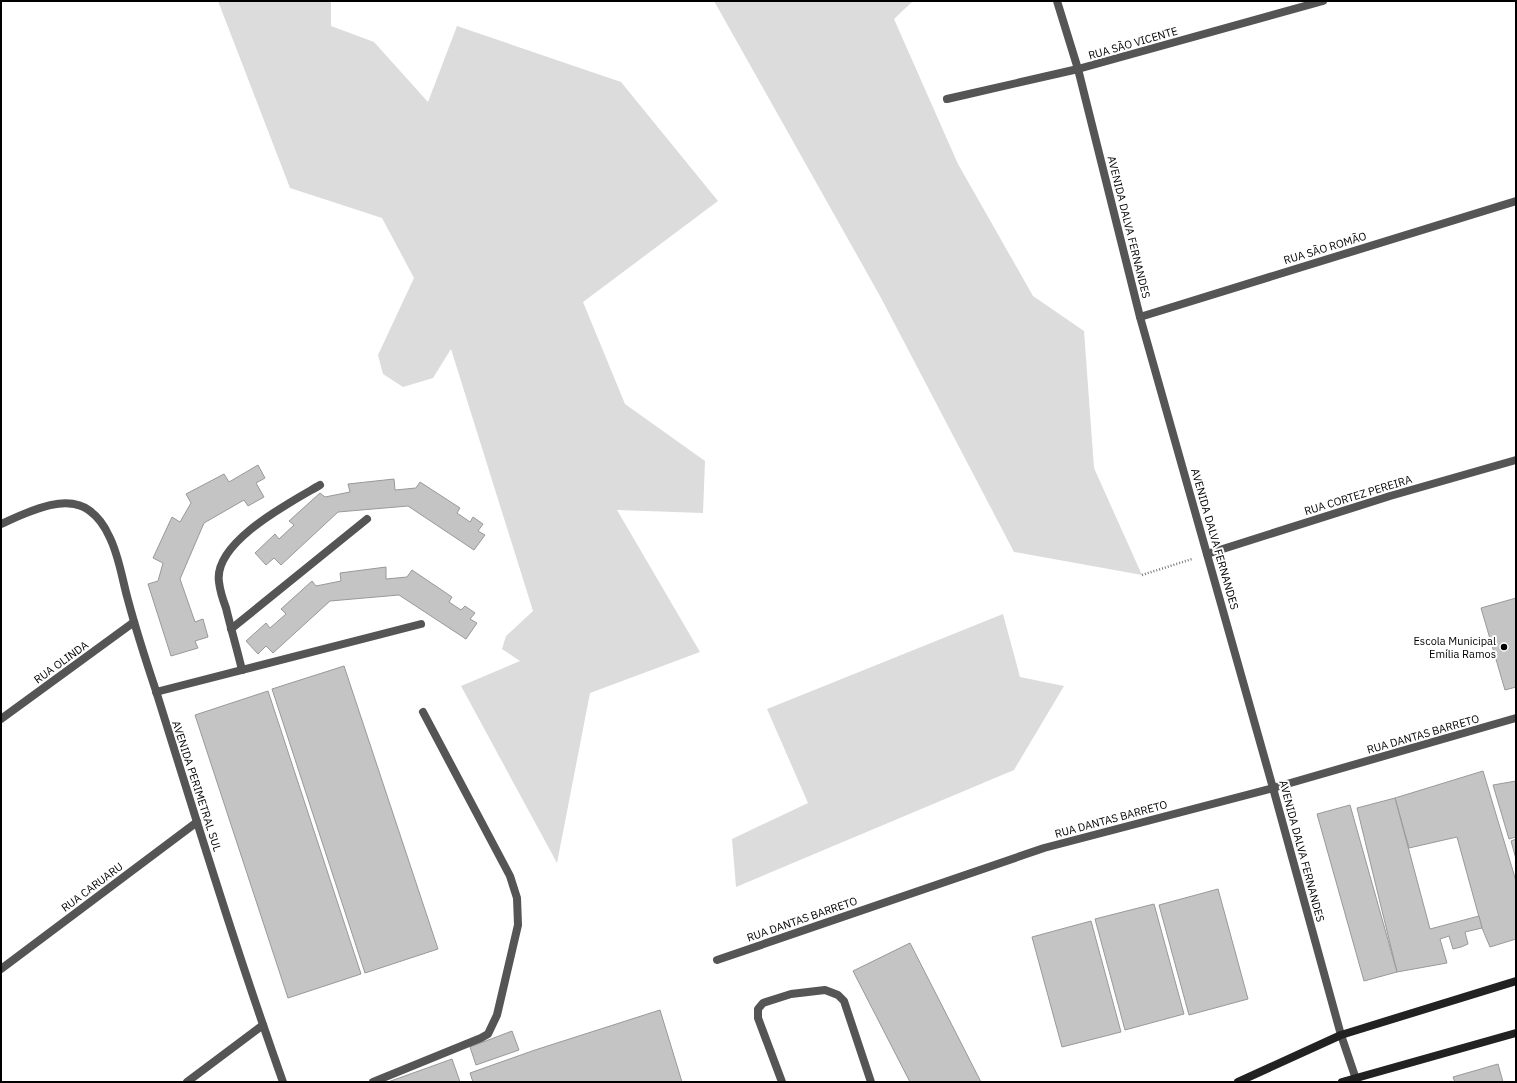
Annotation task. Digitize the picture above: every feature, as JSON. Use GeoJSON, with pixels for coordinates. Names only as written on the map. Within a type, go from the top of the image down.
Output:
{"type":"FeatureCollection","features":[{"type":"Feature","properties":{"kind":"main road"},"geometry":{"type":"LineString","coordinates":[[1238,1082],[1341,1035],[1516,981]]}},
{"type":"Feature","properties":{"kind":"main road"},"geometry":{"type":"LineString","coordinates":[[1342,1082],[1356,1080],[1516,1033]]}},
{"type":"Feature","properties":{"kind":"street","name":"AVENIDA DALVA FERNANDES"},"geometry":{"type":"LineString","coordinates":[[1057,1],[1078,70],[1140,317],[1341,1035],[1356,1080]]}},
{"type":"Feature","properties":{"kind":"street","name":"RUA SÃO VICENTE"},"geometry":{"type":"LineString","coordinates":[[947,99],[1078,70],[1323,1]]}},
{"type":"Feature","properties":{"kind":"street","name":"RUA SÃO ROMÃO"},"geometry":{"type":"LineString","coordinates":[[1140,317],[1516,201]]}},
{"type":"Feature","properties":{"kind":"street","name":"RUA CORTEZ PEREIRA"},"geometry":{"type":"LineString","coordinates":[[1207,554],[1390,496],[1516,460]]}},
{"type":"Feature","properties":{"kind":"street"},"geometry":{"type":"LineString","coordinates":[[242,670],[218,581],[222,564],[231,549],[247,532],[264,519],[320,485]]}},
{"type":"Feature","properties":{"kind":"street","name":"AVENIDA PERIMETRAL SUL"},"geometry":{"type":"LineString","coordinates":[[1,524],[50,505],[68,502],[80,505],[90,511],[98,519],[109,536],[114,548],[134,622],[197,822],[283,1082]]}},
{"type":"Feature","properties":{"kind":"street"},"geometry":{"type":"LineString","coordinates":[[231,629],[367,519]]}},
{"type":"Feature","properties":{"kind":"street","name":"RUA OLINDA"},"geometry":{"type":"LineString","coordinates":[[1,719],[134,622]]}},
{"type":"Feature","properties":{"kind":"street"},"geometry":{"type":"LineString","coordinates":[[156,692],[421,624]]}},
{"type":"Feature","properties":{"kind":"street"},"geometry":{"type":"LineString","coordinates":[[373,1082],[488,1034],[497,1015],[518,925],[517,898],[510,876],[424,712]]}},
{"type":"Feature","properties":{"kind":"street","name":"RUA DANTAS BARRETO"},"geometry":{"type":"LineString","coordinates":[[717,960],[1044,848],[1273,788],[1516,718]]}},
{"type":"Feature","properties":{"kind":"street","name":"RUA CARUARU"},"geometry":{"type":"LineString","coordinates":[[1,969],[197,822]]}},
{"type":"Feature","properties":{"kind":"street"},"geometry":{"type":"LineString","coordinates":[[782,1082],[758,1018],[758,1009],[763,1002],[791,994],[825,990],[838,995],[844,1001],[871,1082]]}},
{"type":"Feature","properties":{"kind":"street"},"geometry":{"type":"LineString","coordinates":[[187,1082],[263,1025]]}},
{"type":"Feature","properties":{"kind":"path"},"geometry":{"type":"LineString","coordinates":[[1142,575],[1207,554]]}},
{"type":"Feature","properties":{"kind":"shaded area"},"geometry":{"type":"Polygon","coordinates":[[[218,1],[331,1],[331,26],[374,42],[428,102],[457,26],[621,82],[718,201],[583,302],[625,404],[705,461],[703,513],[617,510],[700,652],[590,693],[557,863],[461,686],[520,661],[502,649],[506,636],[533,611],[451,349],[433,378],[403,387],[383,374],[378,355],[414,278],[382,218],[290,188],[218,1]]]}},
{"type":"Feature","properties":{"kind":"shaded area"},"geometry":{"type":"Polygon","coordinates":[[[714,1],[913,1],[894,19],[958,164],[1033,296],[1084,331],[1094,468],[1142,575],[1014,552],[880,296],[714,1]]]}},
{"type":"Feature","properties":{"kind":"shaded area"},"geometry":{"type":"Polygon","coordinates":[[[1003,614],[1020,677],[1064,686],[1014,770],[736,887],[732,839],[808,803],[767,709],[1003,614]]]}},
{"type":"Feature","properties":{"kind":"building"},"geometry":{"type":"Polygon","coordinates":[[[258,465],[265,478],[256,483],[264,497],[248,506],[244,500],[204,523],[180,579],[195,622],[203,619],[208,637],[195,641],[198,648],[171,656],[148,584],[158,581],[163,563],[153,558],[172,517],[180,522],[191,503],[186,494],[224,474],[229,482],[258,465]]]}},
{"type":"Feature","properties":{"kind":"building"},"geometry":{"type":"Polygon","coordinates":[[[394,479],[395,490],[416,488],[420,482],[460,508],[457,513],[470,522],[473,517],[483,524],[478,531],[485,535],[474,550],[408,506],[338,512],[281,565],[274,558],[266,565],[255,553],[275,534],[279,539],[294,525],[289,521],[320,493],[325,497],[350,492],[348,484],[394,479]]]}},
{"type":"Feature","properties":{"kind":"building"},"geometry":{"type":"Polygon","coordinates":[[[386,567],[386,579],[407,577],[412,570],[452,597],[449,602],[461,610],[465,606],[475,613],[470,619],[477,623],[466,639],[399,595],[330,601],[273,653],[266,646],[258,654],[246,641],[266,623],[270,628],[286,614],[281,609],[312,581],[316,586],[341,581],[340,573],[386,567]]]}},
{"type":"Feature","properties":{"kind":"building","name":"Escola Municipal Emília Ramos"},"geometry":{"type":"Polygon","coordinates":[[[1516,598],[1516,687],[1505,690],[1481,608],[1516,598]]]}},
{"type":"Feature","properties":{"kind":"building"},"geometry":{"type":"Polygon","coordinates":[[[344,666],[438,949],[365,973],[272,689],[344,666]]]}},
{"type":"Feature","properties":{"kind":"building"},"geometry":{"type":"Polygon","coordinates":[[[268,691],[361,974],[288,998],[195,715],[268,691]]]}},
{"type":"Feature","properties":{"kind":"building"},"geometry":{"type":"Polygon","coordinates":[[[1483,771],[1516,881],[1516,939],[1490,947],[1482,928],[1457,837],[1409,848],[1395,798],[1483,771]]]}},
{"type":"Feature","properties":{"kind":"building"},"geometry":{"type":"Polygon","coordinates":[[[1516,781],[1516,837],[1509,839],[1493,785],[1516,781]]]}},
{"type":"Feature","properties":{"kind":"building"},"geometry":{"type":"Polygon","coordinates":[[[1395,798],[1430,929],[1479,916],[1482,928],[1465,932],[1468,944],[1461,947],[1453,949],[1449,936],[1440,939],[1447,963],[1397,972],[1357,808],[1395,798]]]}},
{"type":"Feature","properties":{"kind":"building"},"geometry":{"type":"Polygon","coordinates":[[[1350,805],[1397,972],[1364,981],[1317,814],[1350,805]]]}},
{"type":"Feature","properties":{"kind":"building"},"geometry":{"type":"Polygon","coordinates":[[[1516,839],[1516,859],[1511,841],[1516,839]]]}},
{"type":"Feature","properties":{"kind":"building"},"geometry":{"type":"Polygon","coordinates":[[[1218,889],[1248,999],[1189,1015],[1159,905],[1218,889]]]}},
{"type":"Feature","properties":{"kind":"building"},"geometry":{"type":"Polygon","coordinates":[[[1154,904],[1184,1014],[1125,1030],[1095,919],[1154,904]]]}},
{"type":"Feature","properties":{"kind":"building"},"geometry":{"type":"Polygon","coordinates":[[[1091,921],[1121,1032],[1062,1047],[1032,937],[1091,921]]]}},
{"type":"Feature","properties":{"kind":"building"},"geometry":{"type":"Polygon","coordinates":[[[910,943],[981,1082],[910,1082],[853,971],[910,943]]]}},
{"type":"Feature","properties":{"kind":"building"},"geometry":{"type":"Polygon","coordinates":[[[660,1010],[682,1082],[473,1082],[470,1073],[535,1050],[660,1010]]]}},
{"type":"Feature","properties":{"kind":"building"},"geometry":{"type":"Polygon","coordinates":[[[512,1031],[519,1050],[476,1065],[470,1047],[512,1031]]]}},
{"type":"Feature","properties":{"kind":"building"},"geometry":{"type":"Polygon","coordinates":[[[452,1059],[460,1082],[388,1082],[452,1059]]]}},
{"type":"Feature","properties":{"kind":"building"},"geometry":{"type":"Polygon","coordinates":[[[1498,1064],[1503,1082],[1455,1082],[1453,1077],[1498,1064]]]}},
{"type":"Feature","properties":{"kind":"place","name":"Escola Municipal Emília Ramos"},"geometry":{"type":"Point","coordinates":[1504,647]}}]}
